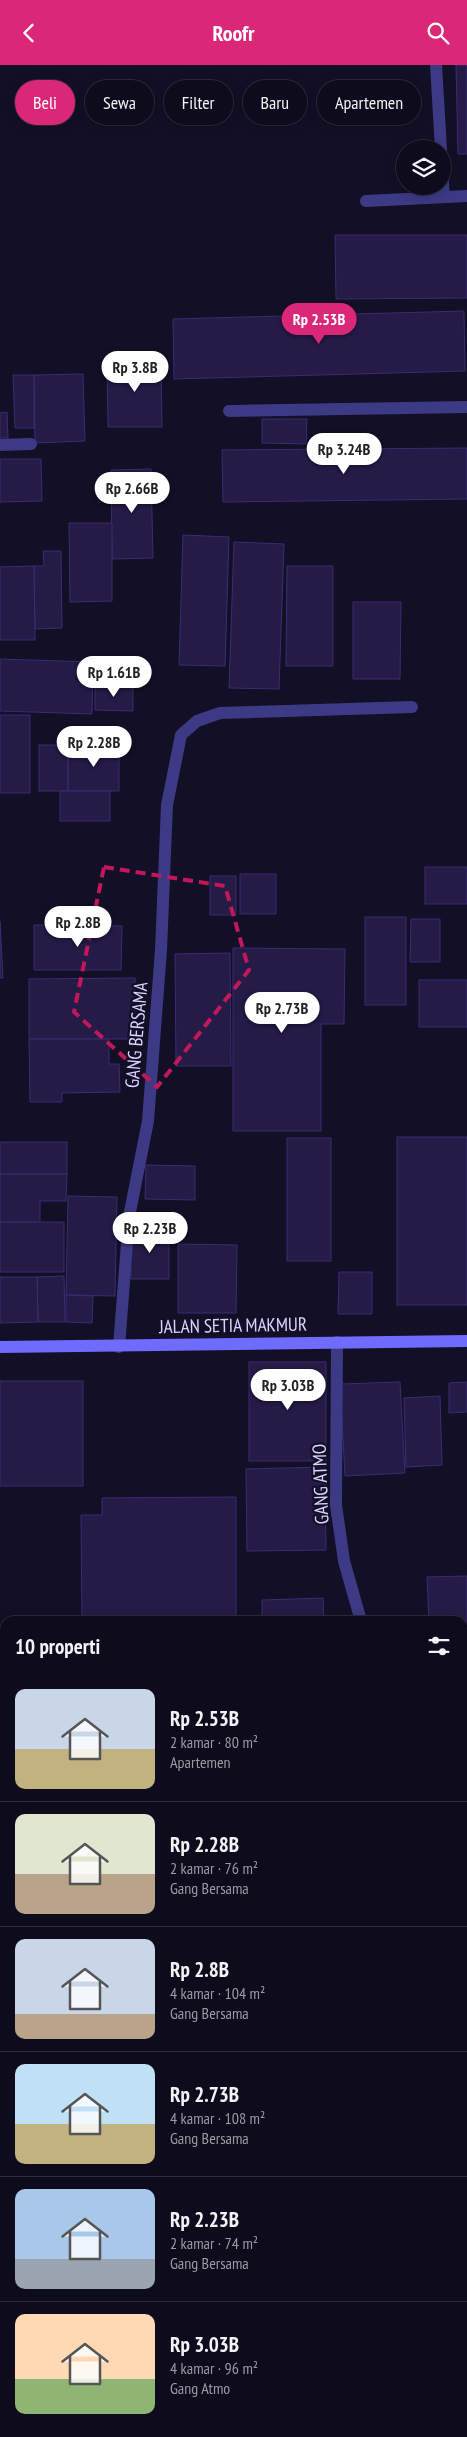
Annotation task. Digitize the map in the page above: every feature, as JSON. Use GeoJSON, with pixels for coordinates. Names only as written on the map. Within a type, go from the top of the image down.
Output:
{"type":"FeatureCollection","features":[{"type":"Feature","properties":{"kind":"main road","name":"JALAN SETIA MAKMUR"},"geometry":{"type":"LineString","coordinates":[[0,1347],[119,1347],[467,1341]]}},
{"type":"Feature","properties":{"kind":"street"},"geometry":{"type":"LineString","coordinates":[[436,65],[440,140]]}},
{"type":"Feature","properties":{"kind":"street"},"geometry":{"type":"LineString","coordinates":[[366,201],[467,196]]}},
{"type":"Feature","properties":{"kind":"street"},"geometry":{"type":"LineString","coordinates":[[229,411],[467,407]]}},
{"type":"Feature","properties":{"kind":"street"},"geometry":{"type":"LineString","coordinates":[[0,445],[31,444]]}},
{"type":"Feature","properties":{"kind":"street","name":"GANG BERSAMA"},"geometry":{"type":"LineString","coordinates":[[119,1347],[129,1217],[148,1121],[161,950],[167,805],[181,735],[197,721],[220,713],[412,707]]}},
{"type":"Feature","properties":{"kind":"street","name":"GANG ATMO"},"geometry":{"type":"LineString","coordinates":[[337,1342],[336,1505],[344,1561],[360,1616]]}},
{"type":"Feature","properties":{"kind":"highlighted area"},"geometry":{"type":"Polygon","coordinates":[[[104,867],[225,886],[249,970],[157,1087],[74,1012],[104,867]]]}},
{"type":"Feature","properties":{"kind":"building"},"geometry":{"type":"Polygon","coordinates":[[[456,65],[467,65],[467,154],[458,154],[456,65]]]}},
{"type":"Feature","properties":{"kind":"building"},"geometry":{"type":"Polygon","coordinates":[[[335,235],[467,235],[467,298],[336,299],[335,235]]]}},
{"type":"Feature","properties":{"kind":"building"},"geometry":{"type":"Polygon","coordinates":[[[464,311],[465,371],[174,379],[173,319],[464,311]]]}},
{"type":"Feature","properties":{"kind":"building"},"geometry":{"type":"Polygon","coordinates":[[[161,358],[162,427],[108,427],[107,360],[161,358]]]}},
{"type":"Feature","properties":{"kind":"building"},"geometry":{"type":"Polygon","coordinates":[[[83,374],[85,441],[35,443],[34,375],[83,374]]]}},
{"type":"Feature","properties":{"kind":"building"},"geometry":{"type":"Polygon","coordinates":[[[13,375],[34,375],[34,428],[15,428],[13,375]]]}},
{"type":"Feature","properties":{"kind":"building"},"geometry":{"type":"Polygon","coordinates":[[[7,412],[8,438],[0,438],[0,413],[7,412]]]}},
{"type":"Feature","properties":{"kind":"building"},"geometry":{"type":"Polygon","coordinates":[[[262,419],[307,419],[306,444],[262,443],[262,419]]]}},
{"type":"Feature","properties":{"kind":"building"},"geometry":{"type":"Polygon","coordinates":[[[467,448],[467,499],[223,502],[222,450],[467,448]]]}},
{"type":"Feature","properties":{"kind":"building"},"geometry":{"type":"Polygon","coordinates":[[[0,459],[41,459],[42,501],[0,502],[0,459]]]}},
{"type":"Feature","properties":{"kind":"building"},"geometry":{"type":"Polygon","coordinates":[[[151,469],[153,558],[112,559],[111,470],[151,469]]]}},
{"type":"Feature","properties":{"kind":"building"},"geometry":{"type":"Polygon","coordinates":[[[69,523],[112,523],[112,601],[70,602],[69,523]]]}},
{"type":"Feature","properties":{"kind":"building"},"geometry":{"type":"Polygon","coordinates":[[[183,535],[229,537],[225,666],[179,665],[183,535]]]}},
{"type":"Feature","properties":{"kind":"building"},"geometry":{"type":"Polygon","coordinates":[[[234,542],[284,544],[279,689],[229,688],[234,542]]]}},
{"type":"Feature","properties":{"kind":"building"},"geometry":{"type":"Polygon","coordinates":[[[43,551],[61,551],[62,628],[35,629],[34,566],[44,566],[43,551]]]}},
{"type":"Feature","properties":{"kind":"building"},"geometry":{"type":"Polygon","coordinates":[[[34,566],[35,640],[0,640],[0,567],[34,566]]]}},
{"type":"Feature","properties":{"kind":"building"},"geometry":{"type":"Polygon","coordinates":[[[287,566],[333,566],[333,666],[286,666],[287,566]]]}},
{"type":"Feature","properties":{"kind":"building"},"geometry":{"type":"Polygon","coordinates":[[[353,602],[401,602],[400,679],[353,679],[353,602]]]}},
{"type":"Feature","properties":{"kind":"building"},"geometry":{"type":"Polygon","coordinates":[[[0,659],[93,662],[92,714],[0,711],[0,659]]]}},
{"type":"Feature","properties":{"kind":"building"},"geometry":{"type":"Polygon","coordinates":[[[95,685],[133,685],[133,711],[95,710],[95,685]]]}},
{"type":"Feature","properties":{"kind":"building"},"geometry":{"type":"Polygon","coordinates":[[[0,715],[30,715],[30,793],[0,793],[0,715]]]}},
{"type":"Feature","properties":{"kind":"building"},"geometry":{"type":"Polygon","coordinates":[[[39,745],[68,745],[68,791],[39,791],[39,745]]]}},
{"type":"Feature","properties":{"kind":"building"},"geometry":{"type":"Polygon","coordinates":[[[68,745],[119,745],[119,791],[68,791],[68,745]]]}},
{"type":"Feature","properties":{"kind":"building"},"geometry":{"type":"Polygon","coordinates":[[[60,791],[110,791],[110,821],[60,821],[60,791]]]}},
{"type":"Feature","properties":{"kind":"building"},"geometry":{"type":"Polygon","coordinates":[[[425,867],[467,867],[467,904],[425,904],[425,867]]]}},
{"type":"Feature","properties":{"kind":"building"},"geometry":{"type":"Polygon","coordinates":[[[240,874],[276,874],[276,914],[240,914],[240,874]]]}},
{"type":"Feature","properties":{"kind":"building"},"geometry":{"type":"Polygon","coordinates":[[[210,876],[236,876],[236,915],[210,915],[210,876]]]}},
{"type":"Feature","properties":{"kind":"building"},"geometry":{"type":"Polygon","coordinates":[[[365,917],[406,917],[406,1005],[365,1005],[365,917]]]}},
{"type":"Feature","properties":{"kind":"building"},"geometry":{"type":"Polygon","coordinates":[[[411,919],[440,919],[440,962],[410,962],[411,919]]]}},
{"type":"Feature","properties":{"kind":"building"},"geometry":{"type":"Polygon","coordinates":[[[0,921],[3,978],[0,978],[0,921]]]}},
{"type":"Feature","properties":{"kind":"building"},"geometry":{"type":"Polygon","coordinates":[[[34,925],[122,926],[121,970],[34,970],[34,925]]]}},
{"type":"Feature","properties":{"kind":"building"},"geometry":{"type":"Polygon","coordinates":[[[233,948],[345,949],[344,1024],[321,1024],[321,1131],[233,1131],[233,948]]]}},
{"type":"Feature","properties":{"kind":"building"},"geometry":{"type":"Polygon","coordinates":[[[230,953],[231,1066],[176,1066],[175,954],[230,953]]]}},
{"type":"Feature","properties":{"kind":"building"},"geometry":{"type":"Polygon","coordinates":[[[135,978],[135,1039],[29,1039],[29,979],[135,978]]]}},
{"type":"Feature","properties":{"kind":"building"},"geometry":{"type":"Polygon","coordinates":[[[419,980],[467,980],[467,1027],[419,1027],[419,980]]]}},
{"type":"Feature","properties":{"kind":"building"},"geometry":{"type":"Polygon","coordinates":[[[29,1039],[109,1039],[109,1064],[119,1064],[120,1092],[62,1093],[62,1102],[30,1102],[29,1039]]]}},
{"type":"Feature","properties":{"kind":"building"},"geometry":{"type":"Polygon","coordinates":[[[397,1137],[467,1137],[467,1305],[397,1305],[397,1137]]]}},
{"type":"Feature","properties":{"kind":"building"},"geometry":{"type":"Polygon","coordinates":[[[287,1138],[331,1138],[331,1261],[287,1261],[287,1138]]]}},
{"type":"Feature","properties":{"kind":"building"},"geometry":{"type":"Polygon","coordinates":[[[0,1142],[67,1142],[67,1174],[0,1174],[0,1142]]]}},
{"type":"Feature","properties":{"kind":"building"},"geometry":{"type":"Polygon","coordinates":[[[146,1165],[195,1166],[195,1200],[145,1199],[146,1165]]]}},
{"type":"Feature","properties":{"kind":"building"},"geometry":{"type":"Polygon","coordinates":[[[0,1174],[67,1174],[66,1201],[40,1201],[40,1222],[0,1222],[0,1174]]]}},
{"type":"Feature","properties":{"kind":"building"},"geometry":{"type":"Polygon","coordinates":[[[68,1196],[117,1197],[115,1296],[66,1295],[68,1196]]]}},
{"type":"Feature","properties":{"kind":"building"},"geometry":{"type":"Polygon","coordinates":[[[0,1222],[64,1222],[64,1272],[0,1272],[0,1222]]]}},
{"type":"Feature","properties":{"kind":"building"},"geometry":{"type":"Polygon","coordinates":[[[169,1228],[169,1279],[131,1279],[130,1229],[169,1228]]]}},
{"type":"Feature","properties":{"kind":"building"},"geometry":{"type":"Polygon","coordinates":[[[178,1244],[237,1245],[236,1313],[178,1313],[178,1244]]]}},
{"type":"Feature","properties":{"kind":"building"},"geometry":{"type":"Polygon","coordinates":[[[339,1272],[372,1272],[372,1314],[338,1314],[339,1272]]]}},
{"type":"Feature","properties":{"kind":"building"},"geometry":{"type":"Polygon","coordinates":[[[64,1276],[65,1322],[38,1322],[37,1277],[64,1276]]]}},
{"type":"Feature","properties":{"kind":"building"},"geometry":{"type":"Polygon","coordinates":[[[0,1277],[37,1277],[38,1322],[0,1323],[0,1277]]]}},
{"type":"Feature","properties":{"kind":"building"},"geometry":{"type":"Polygon","coordinates":[[[66,1295],[93,1296],[92,1323],[66,1322],[66,1295]]]}},
{"type":"Feature","properties":{"kind":"building"},"geometry":{"type":"Polygon","coordinates":[[[249,1362],[326,1362],[326,1461],[249,1461],[249,1362]]]}},
{"type":"Feature","properties":{"kind":"building"},"geometry":{"type":"Polygon","coordinates":[[[0,1381],[83,1381],[83,1486],[0,1486],[0,1381]]]}},
{"type":"Feature","properties":{"kind":"building"},"geometry":{"type":"Polygon","coordinates":[[[400,1382],[405,1473],[345,1476],[340,1384],[400,1382]]]}},
{"type":"Feature","properties":{"kind":"building"},"geometry":{"type":"Polygon","coordinates":[[[467,1382],[467,1412],[449,1413],[449,1383],[467,1382]]]}},
{"type":"Feature","properties":{"kind":"building"},"geometry":{"type":"Polygon","coordinates":[[[440,1396],[442,1465],[406,1467],[404,1398],[440,1396]]]}},
{"type":"Feature","properties":{"kind":"building"},"geometry":{"type":"Polygon","coordinates":[[[325,1467],[326,1550],[247,1551],[246,1469],[325,1467]]]}},
{"type":"Feature","properties":{"kind":"building"},"geometry":{"type":"Polygon","coordinates":[[[236,1497],[236,1616],[82,1616],[81,1515],[102,1515],[102,1498],[236,1497]]]}},
{"type":"Feature","properties":{"kind":"building"},"geometry":{"type":"Polygon","coordinates":[[[467,1576],[467,1616],[429,1616],[427,1577],[467,1576]]]}},
{"type":"Feature","properties":{"kind":"building"},"geometry":{"type":"Polygon","coordinates":[[[323,1598],[324,1616],[262,1616],[262,1600],[323,1598]]]}}]}
